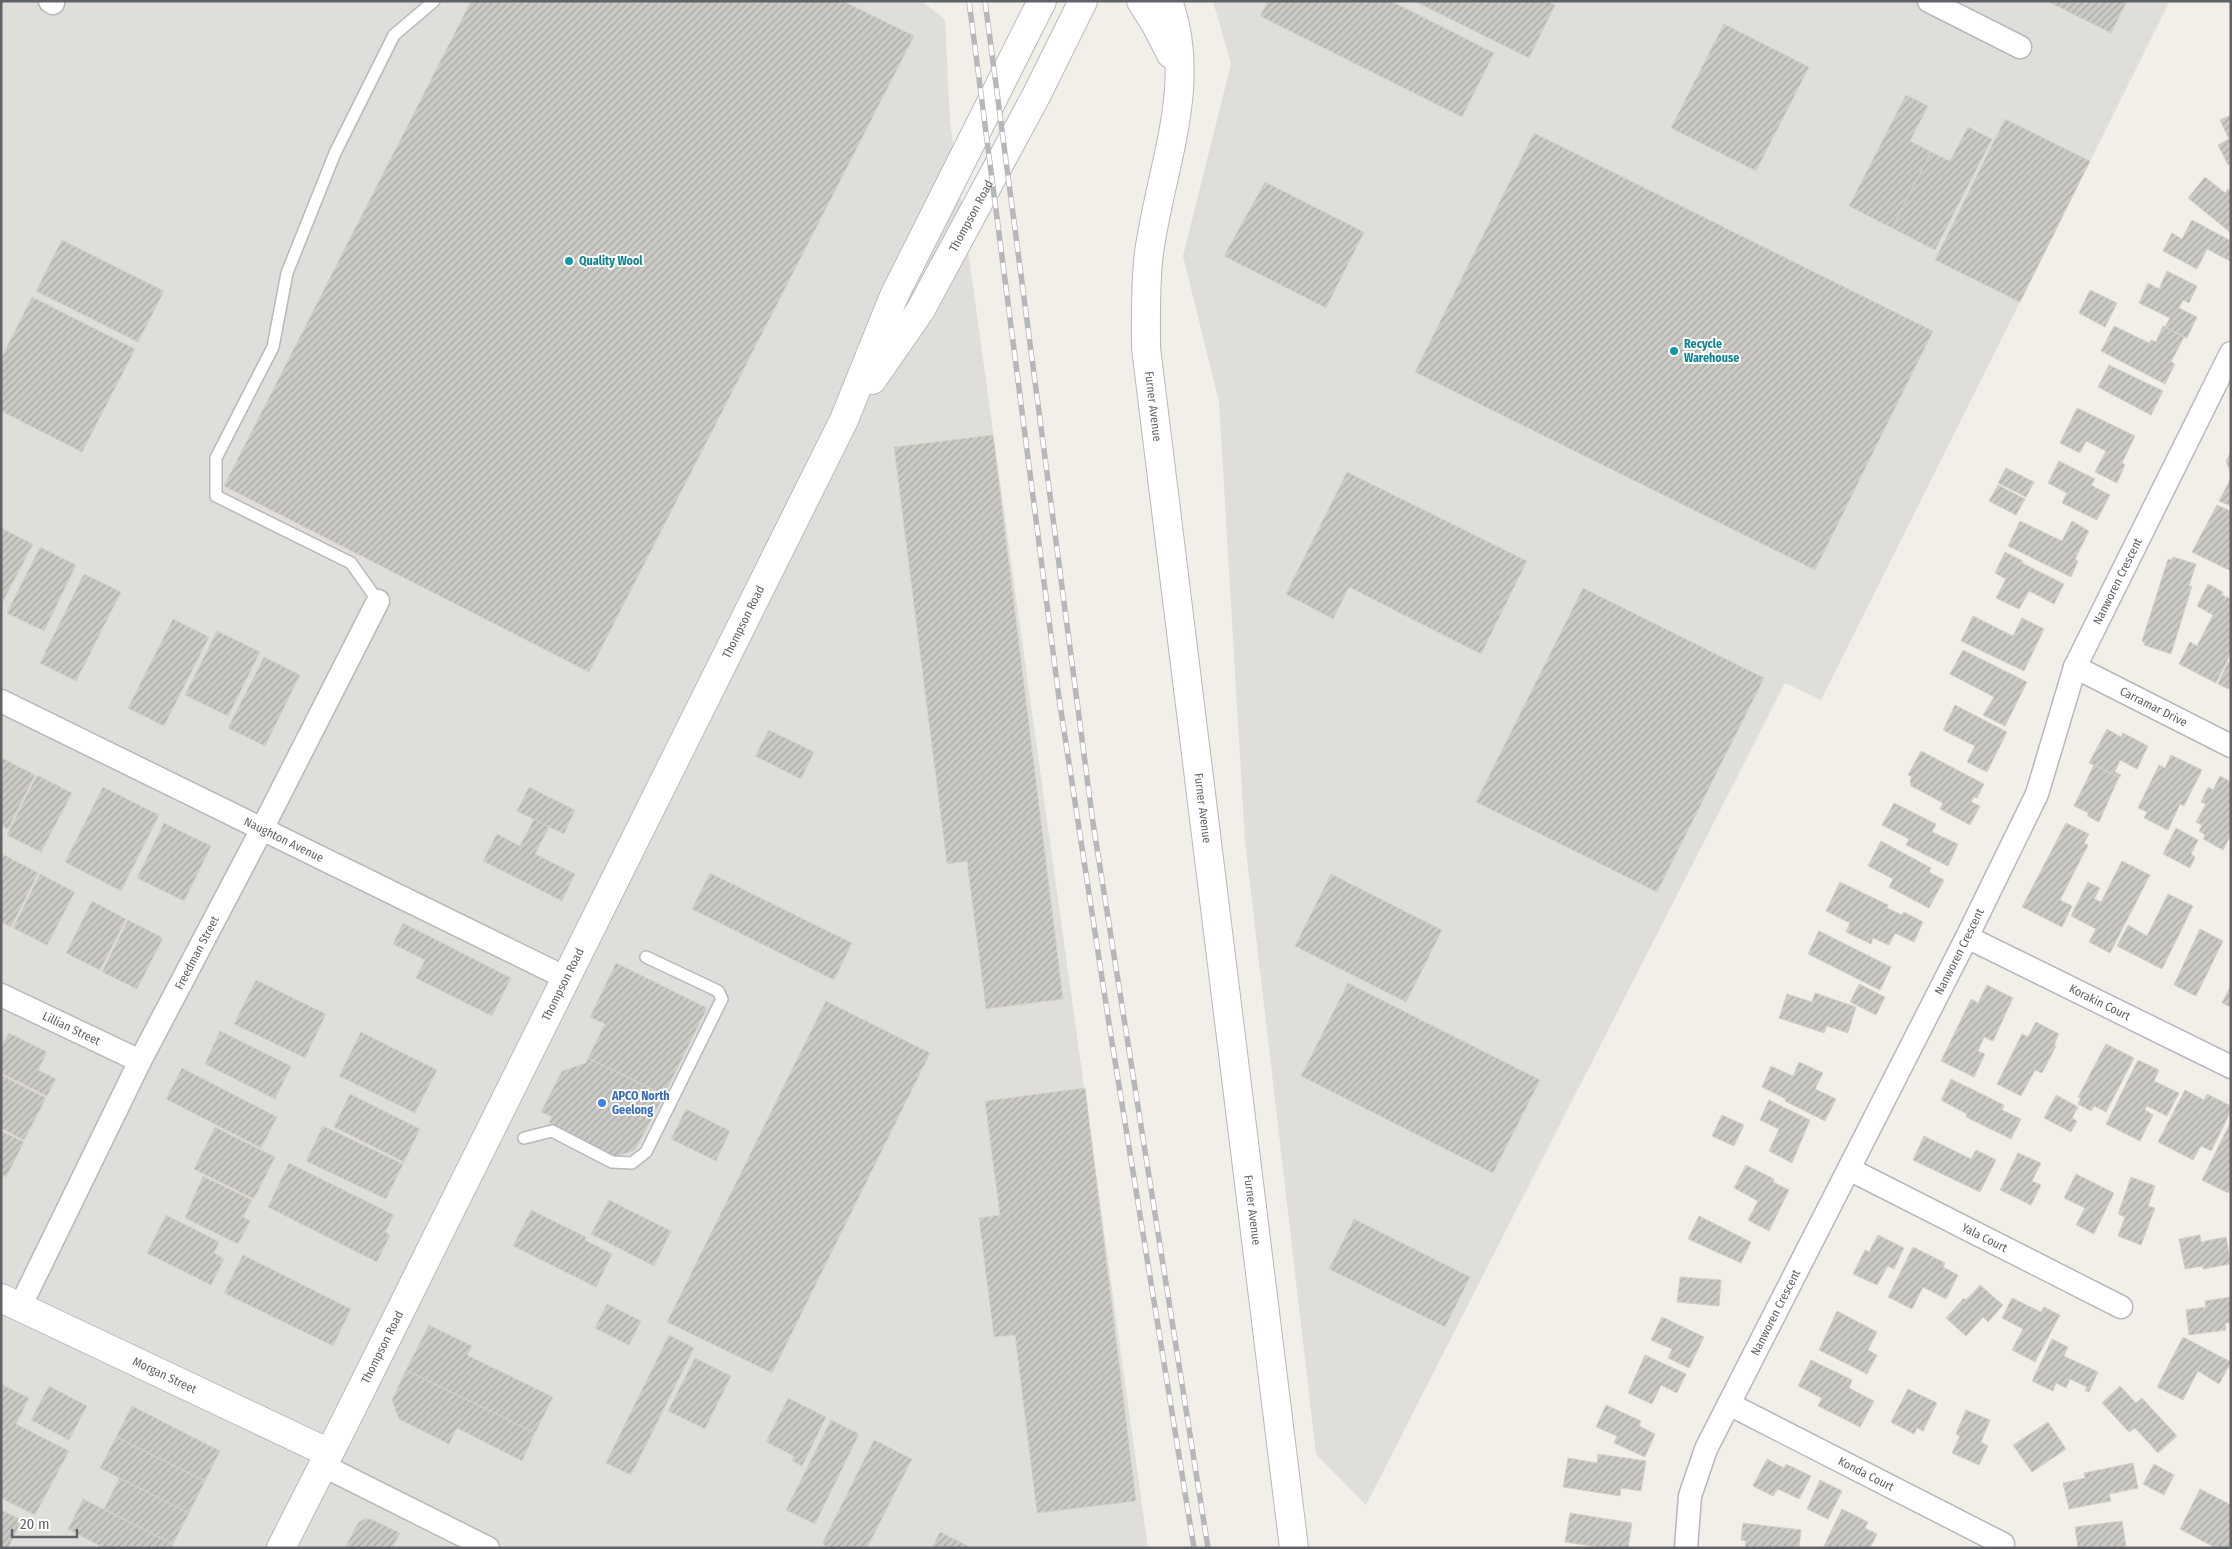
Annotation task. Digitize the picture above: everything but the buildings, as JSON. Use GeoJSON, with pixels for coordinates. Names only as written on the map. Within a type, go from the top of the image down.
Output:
{"type":"FeatureCollection","features":[{"type":"Feature","properties":{"kind":"main road","name":"Thompson Road"},"geometry":{"type":"LineString","coordinates":[[281,1548],[844,420],[894,296],[1042,1]]}},
{"type":"Feature","properties":{"kind":"main road","name":"Thompson Road"},"geometry":{"type":"LineString","coordinates":[[844,420],[920,311],[1036,96],[1083,1]]}},
{"type":"Feature","properties":{"kind":"main road","name":"Furner Avenue"},"geometry":{"type":"LineString","coordinates":[[1141,1],[1156,25],[1179,71]]}},
{"type":"Feature","properties":{"kind":"main road","name":"Furner Avenue"},"geometry":{"type":"LineString","coordinates":[[1168,1],[1176,31],[1179,90],[1173,136],[1150,252],[1145,304],[1146,348],[1294,1548]]}},
{"type":"Feature","properties":{"kind":"main road","name":"Morgan Street"},"geometry":{"type":"LineString","coordinates":[[11,1303],[326,1459]]}},
{"type":"Feature","properties":{"kind":"street"},"geometry":{"type":"LineString","coordinates":[[1929,1],[2020,47]]}},
{"type":"Feature","properties":{"kind":"street","name":"Nanworen Crescent"},"geometry":{"type":"LineString","coordinates":[[1686,1548],[1690,1496],[1706,1449],[1967,937],[2037,794],[2075,667],[2231,353]]}},
{"type":"Feature","properties":{"kind":"street","name":"Freedman Street"},"geometry":{"type":"LineString","coordinates":[[11,1303],[262,829],[378,600]]}},
{"type":"Feature","properties":{"kind":"street","name":"Carramar Drive"},"geometry":{"type":"LineString","coordinates":[[2075,667],[2231,746]]}},
{"type":"Feature","properties":{"kind":"street","name":"Naughton Avenue"},"geometry":{"type":"LineString","coordinates":[[1,701],[566,978]]}},
{"type":"Feature","properties":{"kind":"street","name":"Korakin Court"},"geometry":{"type":"LineString","coordinates":[[1967,937],[2231,1066]]}},
{"type":"Feature","properties":{"kind":"street","name":"Lillian Street"},"geometry":{"type":"LineString","coordinates":[[1,995],[140,1061]]}},
{"type":"Feature","properties":{"kind":"street","name":"Yala Court"},"geometry":{"type":"LineString","coordinates":[[1848,1169],[2121,1307]]}},
{"type":"Feature","properties":{"kind":"street","name":"Konda Court"},"geometry":{"type":"LineString","coordinates":[[1729,1404],[2003,1544]]}},
{"type":"Feature","properties":{"kind":"street","name":"Morgan Street"},"geometry":{"type":"LineString","coordinates":[[326,1459],[488,1548]]}},
{"type":"Feature","properties":{"kind":"lane"},"geometry":{"type":"LineString","coordinates":[[378,600],[350,563],[216,496],[216,458],[273,347],[287,273],[335,153],[394,35],[434,1]]}},
{"type":"Feature","properties":{"kind":"lane"},"geometry":{"type":"LineString","coordinates":[[524,1138],[552,1130],[612,1162],[632,1163],[646,1152],[722,999],[718,991],[646,957]]}},
{"type":"Feature","properties":{"kind":"shaded area"},"geometry":{"type":"Polygon","coordinates":[[[1,1],[921,1],[945,19],[950,121],[1148,1548],[1,1548],[1,1]]]}},
{"type":"Feature","properties":{"kind":"shaded area"},"geometry":{"type":"Polygon","coordinates":[[[1213,1],[2170,1],[1821,700],[1785,683],[1366,1505],[1316,1454],[1245,841],[1219,402],[1183,256],[1231,64],[1213,1]]]}},
{"type":"Feature","properties":{"kind":"railway"},"geometry":{"type":"LineString","coordinates":[[969,1],[1059,698],[1110,1030],[1194,1548]]}},
{"type":"Feature","properties":{"kind":"railway"},"geometry":{"type":"LineString","coordinates":[[985,1],[1093,823],[1208,1548]]}},
{"type":"Feature","properties":{"kind":"place","name":"Quality Wool"},"geometry":{"type":"Point","coordinates":[569,261]}},
{"type":"Feature","properties":{"kind":"place","name":"Recycle Warehouse"},"geometry":{"type":"Point","coordinates":[1674,351]}},
{"type":"Feature","properties":{"kind":"place","name":"APCO North Geelong"},"geometry":{"type":"Point","coordinates":[602,1103]}}]}
